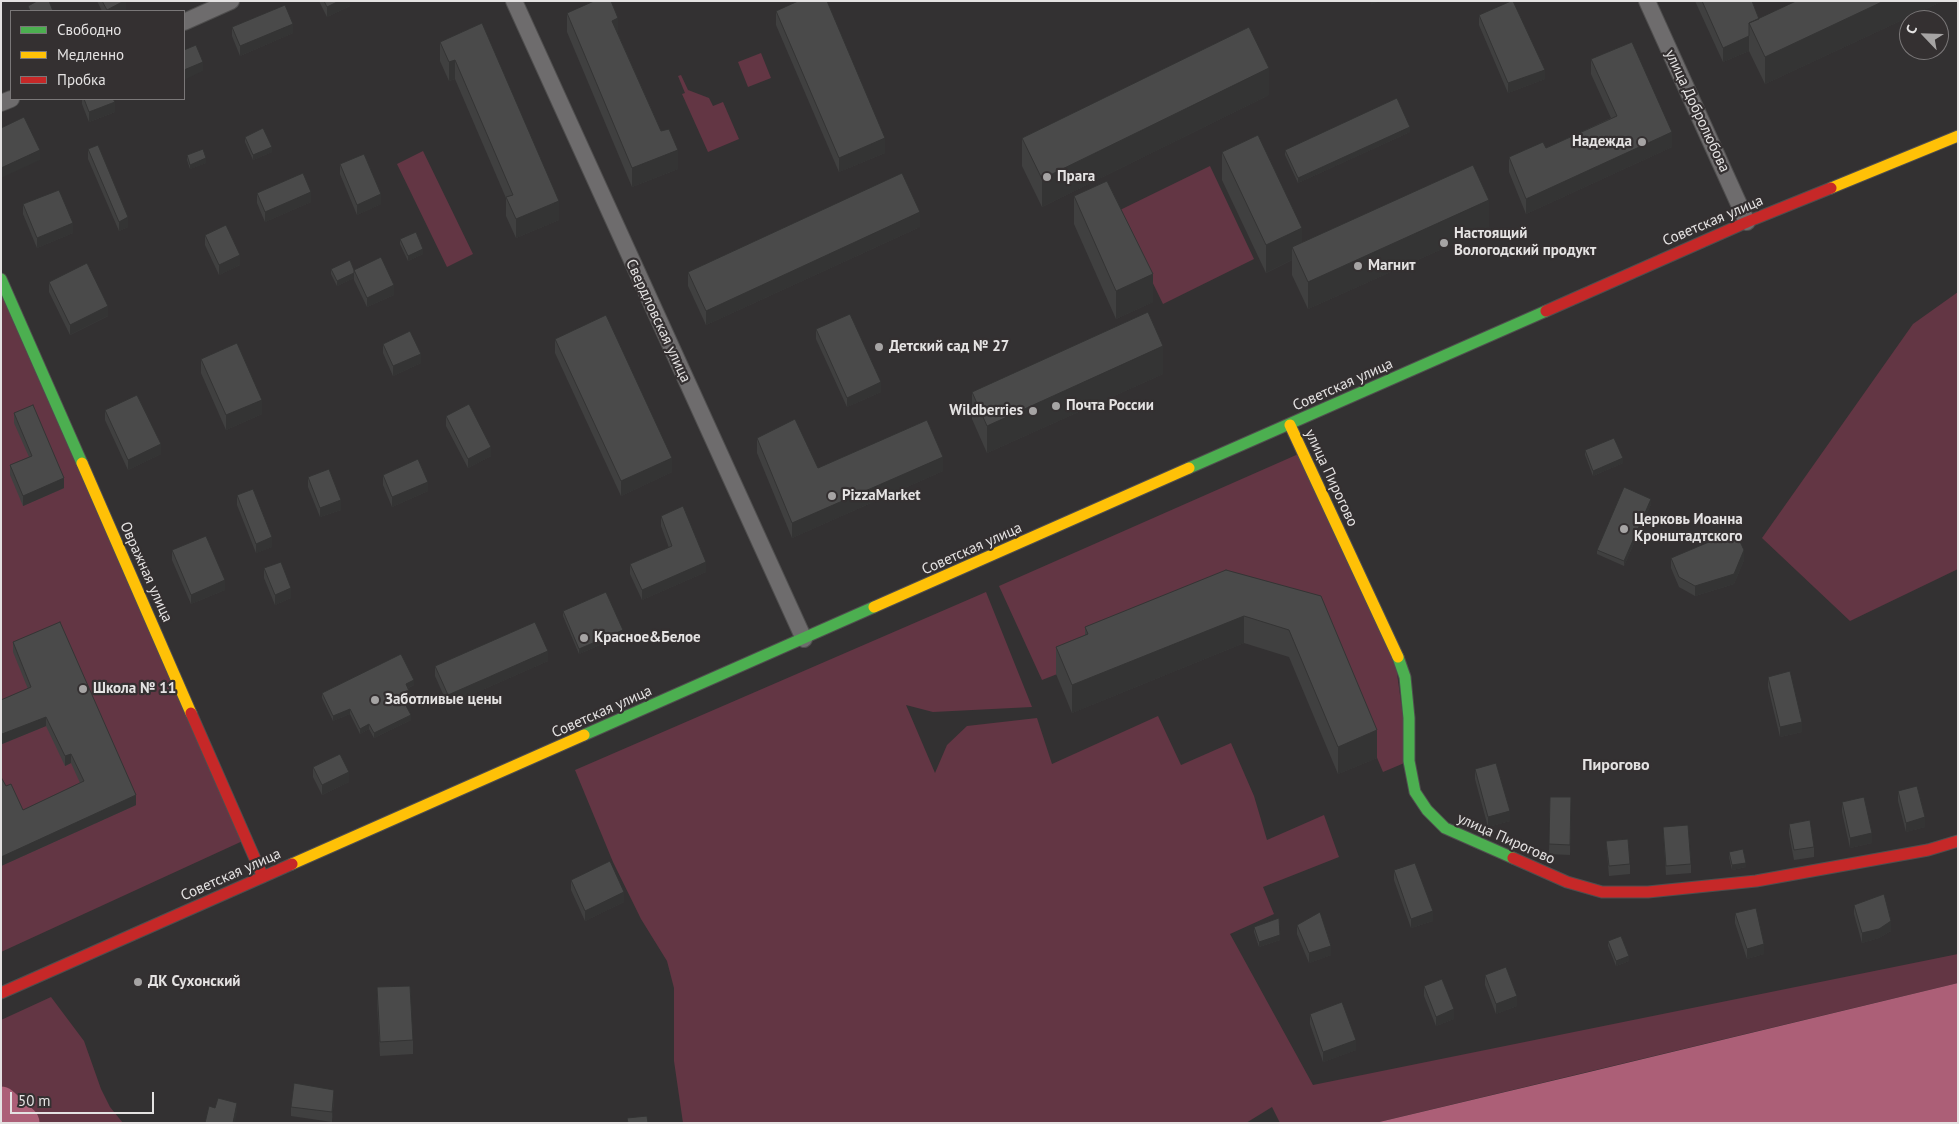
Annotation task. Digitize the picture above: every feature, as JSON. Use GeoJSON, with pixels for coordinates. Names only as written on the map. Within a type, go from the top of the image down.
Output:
{"type":"FeatureCollection","features":[{"type":"Feature","properties":{"kind":"main road","name":"Советская улица"},"geometry":{"type":"LineString","coordinates":[[1,993],[1747,222],[1958,136]]}},
{"type":"Feature","properties":{"kind":"main road","name":"Овражная улица"},"geometry":{"type":"LineString","coordinates":[[1,279],[263,877]]}},
{"type":"Feature","properties":{"kind":"main road","name":"улица Пирогово"},"geometry":{"type":"LineString","coordinates":[[1290,424],[1394,644],[1405,677],[1409,718],[1409,761],[1415,792],[1427,810],[1445,828],[1567,882],[1602,892],[1648,892],[1756,881],[1928,850],[1958,841]]}},
{"type":"Feature","properties":{"kind":"street"},"geometry":{"type":"LineString","coordinates":[[185,22],[231,1]]}},
{"type":"Feature","properties":{"kind":"street","name":"Свердловская улица"},"geometry":{"type":"LineString","coordinates":[[514,1],[804,639]]}},
{"type":"Feature","properties":{"kind":"street","name":"улица Добролюбова"},"geometry":{"type":"LineString","coordinates":[[1647,1],[1747,222]]}},
{"type":"Feature","properties":{"kind":"shaded area"},"geometry":{"type":"Polygon","coordinates":[[[761,53],[771,78],[748,87],[738,62],[761,53]]]}},
{"type":"Feature","properties":{"kind":"shaded area"},"geometry":{"type":"Polygon","coordinates":[[[681,75],[688,90],[709,98],[713,106],[723,102],[739,139],[708,152],[682,94],[685,93],[678,76],[681,75]]]}},
{"type":"Feature","properties":{"kind":"shaded area"},"geometry":{"type":"Polygon","coordinates":[[[423,151],[473,254],[447,267],[397,164],[423,151]]]}},
{"type":"Feature","properties":{"kind":"shaded area"},"geometry":{"type":"Polygon","coordinates":[[[1210,166],[1254,259],[1163,304],[1118,211],[1210,166]]]}},
{"type":"Feature","properties":{"kind":"shaded area","name":"Школа № 11"},"geometry":{"type":"Polygon","coordinates":[[[1,280],[247,839],[1,952],[1,280]]]}},
{"type":"Feature","properties":{"kind":"shaded area"},"geometry":{"type":"Polygon","coordinates":[[[1958,292],[1958,569],[1850,621],[1762,538],[1913,324],[1958,292]]]}},
{"type":"Feature","properties":{"kind":"shaded area"},"geometry":{"type":"Polygon","coordinates":[[[1303,452],[1393,644],[1409,761],[1383,772],[1321,624],[1088,662],[1042,680],[999,586],[1303,452]]]}},
{"type":"Feature","properties":{"kind":"shaded area"},"geometry":{"type":"Polygon","coordinates":[[[986,592],[1032,707],[933,712],[906,705],[935,773],[947,745],[967,726],[1037,718],[1052,764],[1158,716],[1181,765],[1231,743],[1254,796],[1267,840],[1324,815],[1339,857],[1263,887],[1274,914],[1230,934],[1313,1085],[1958,954],[1958,983],[1375,1123],[1280,1123],[1272,1107],[1246,1123],[683,1123],[674,1061],[674,988],[667,961],[641,919],[613,862],[575,770],[986,592]]]}},
{"type":"Feature","properties":{"kind":"shaded area"},"geometry":{"type":"Polygon","coordinates":[[[1958,983],[1958,1123],[1375,1123],[1585,1073],[1958,983]]]}},
{"type":"Feature","properties":{"kind":"shaded area"},"geometry":{"type":"Polygon","coordinates":[[[51,997],[84,1041],[101,1089],[110,1107],[123,1123],[1,1123],[1,1020],[51,997]]]}},
{"type":"Feature","properties":{"kind":"building"},"geometry":{"type":"Polygon","coordinates":[[[37,1],[49,1],[53,10],[30,10],[28,6],[37,1]]]}},
{"type":"Feature","properties":{"kind":"building"},"geometry":{"type":"Polygon","coordinates":[[[102,1],[124,1],[107,10],[102,1]]]}},
{"type":"Feature","properties":{"kind":"building"},"geometry":{"type":"Polygon","coordinates":[[[324,1],[339,1],[327,7],[324,1]]]}},
{"type":"Feature","properties":{"kind":"building"},"geometry":{"type":"Polygon","coordinates":[[[594,1],[611,1],[618,18],[612,21],[661,131],[669,129],[678,150],[632,168],[567,13],[594,1]]]}},
{"type":"Feature","properties":{"kind":"building"},"geometry":{"type":"Polygon","coordinates":[[[798,1],[827,1],[885,138],[839,158],[776,11],[798,1]]]}},
{"type":"Feature","properties":{"kind":"building"},"geometry":{"type":"Polygon","coordinates":[[[1513,1],[1545,70],[1508,83],[1479,15],[1513,1]]]}},
{"type":"Feature","properties":{"kind":"building"},"geometry":{"type":"Polygon","coordinates":[[[1702,1],[1752,1],[1759,19],[1749,23],[1749,36],[1723,48],[1702,1]]]}},
{"type":"Feature","properties":{"kind":"building"},"geometry":{"type":"Polygon","coordinates":[[[1796,1],[1884,1],[1765,57],[1749,23],[1796,1]]]}},
{"type":"Feature","properties":{"kind":"building"},"geometry":{"type":"Polygon","coordinates":[[[285,5],[293,24],[240,46],[232,27],[285,5]]]}},
{"type":"Feature","properties":{"kind":"building"},"geometry":{"type":"Polygon","coordinates":[[[482,23],[559,201],[516,219],[506,197],[513,195],[455,60],[449,62],[440,42],[482,23]]]}},
{"type":"Feature","properties":{"kind":"building"},"geometry":{"type":"Polygon","coordinates":[[[1249,27],[1269,68],[1042,179],[1022,138],[1249,27]]]}},
{"type":"Feature","properties":{"kind":"building"},"geometry":{"type":"Polygon","coordinates":[[[1632,42],[1672,132],[1526,199],[1509,157],[1543,142],[1546,148],[1617,116],[1591,59],[1632,42]]]}},
{"type":"Feature","properties":{"kind":"building"},"geometry":{"type":"Polygon","coordinates":[[[196,45],[203,62],[185,70],[185,50],[196,45]]]}},
{"type":"Feature","properties":{"kind":"building"},"geometry":{"type":"Polygon","coordinates":[[[1397,98],[1410,127],[1298,178],[1285,150],[1397,98]]]}},
{"type":"Feature","properties":{"kind":"building"},"geometry":{"type":"Polygon","coordinates":[[[84,100],[114,100],[115,102],[89,112],[84,100]]]}},
{"type":"Feature","properties":{"kind":"building"},"geometry":{"type":"Polygon","coordinates":[[[24,117],[40,150],[1,168],[1,128],[24,117]]]}},
{"type":"Feature","properties":{"kind":"building"},"geometry":{"type":"Polygon","coordinates":[[[263,128],[272,147],[253,155],[245,137],[263,128]]]}},
{"type":"Feature","properties":{"kind":"building"},"geometry":{"type":"Polygon","coordinates":[[[1258,135],[1302,228],[1266,245],[1222,152],[1258,135]]]}},
{"type":"Feature","properties":{"kind":"building"},"geometry":{"type":"Polygon","coordinates":[[[98,145],[128,217],[119,222],[88,149],[98,145]]]}},
{"type":"Feature","properties":{"kind":"building"},"geometry":{"type":"Polygon","coordinates":[[[203,149],[206,158],[190,165],[187,155],[203,149]]]}},
{"type":"Feature","properties":{"kind":"building"},"geometry":{"type":"Polygon","coordinates":[[[364,154],[381,194],[357,205],[340,164],[364,154]]]}},
{"type":"Feature","properties":{"kind":"building"},"geometry":{"type":"Polygon","coordinates":[[[1473,165],[1489,200],[1308,282],[1292,247],[1473,165]]]}},
{"type":"Feature","properties":{"kind":"building"},"geometry":{"type":"Polygon","coordinates":[[[303,173],[311,192],[265,212],[257,193],[303,173]]]}},
{"type":"Feature","properties":{"kind":"building"},"geometry":{"type":"Polygon","coordinates":[[[902,173],[920,212],[706,311],[688,272],[902,173]]]}},
{"type":"Feature","properties":{"kind":"building"},"geometry":{"type":"Polygon","coordinates":[[[1107,181],[1153,274],[1116,291],[1074,196],[1107,181]]]}},
{"type":"Feature","properties":{"kind":"building"},"geometry":{"type":"Polygon","coordinates":[[[59,190],[73,223],[37,238],[23,204],[59,190]]]}},
{"type":"Feature","properties":{"kind":"building"},"geometry":{"type":"Polygon","coordinates":[[[226,225],[240,255],[219,265],[205,235],[226,225]]]}},
{"type":"Feature","properties":{"kind":"building"},"geometry":{"type":"Polygon","coordinates":[[[416,232],[423,249],[408,256],[400,239],[416,232]]]}},
{"type":"Feature","properties":{"kind":"building"},"geometry":{"type":"Polygon","coordinates":[[[381,257],[394,285],[367,298],[354,270],[381,257]]]}},
{"type":"Feature","properties":{"kind":"building"},"geometry":{"type":"Polygon","coordinates":[[[350,260],[354,273],[337,281],[331,269],[350,260]]]}},
{"type":"Feature","properties":{"kind":"building"},"geometry":{"type":"Polygon","coordinates":[[[87,263],[108,306],[70,325],[49,282],[87,263]]]}},
{"type":"Feature","properties":{"kind":"building"},"geometry":{"type":"Polygon","coordinates":[[[1148,312],[1163,346],[987,426],[972,392],[1148,312]]]}},
{"type":"Feature","properties":{"kind":"building"},"geometry":{"type":"Polygon","coordinates":[[[850,314],[881,382],[847,398],[816,329],[850,314]]]}},
{"type":"Feature","properties":{"kind":"building"},"geometry":{"type":"Polygon","coordinates":[[[606,315],[672,458],[621,481],[555,339],[606,315]]]}},
{"type":"Feature","properties":{"kind":"building"},"geometry":{"type":"Polygon","coordinates":[[[410,331],[421,354],[393,366],[383,344],[410,331]]]}},
{"type":"Feature","properties":{"kind":"building"},"geometry":{"type":"Polygon","coordinates":[[[237,343],[262,400],[226,415],[201,359],[237,343]]]}},
{"type":"Feature","properties":{"kind":"building"},"geometry":{"type":"Polygon","coordinates":[[[137,395],[161,444],[128,460],[105,410],[137,395]]]}},
{"type":"Feature","properties":{"kind":"building"},"geometry":{"type":"Polygon","coordinates":[[[469,404],[491,447],[468,459],[446,416],[469,404]]]}},
{"type":"Feature","properties":{"kind":"building"},"geometry":{"type":"Polygon","coordinates":[[[33,405],[64,478],[23,496],[10,465],[32,456],[14,413],[33,405]]]}},
{"type":"Feature","properties":{"kind":"building"},"geometry":{"type":"Polygon","coordinates":[[[795,419],[818,468],[927,420],[943,457],[792,523],[757,438],[795,419]]]}},
{"type":"Feature","properties":{"kind":"building"},"geometry":{"type":"Polygon","coordinates":[[[1614,438],[1623,458],[1593,471],[1585,450],[1614,438]]]}},
{"type":"Feature","properties":{"kind":"building"},"geometry":{"type":"Polygon","coordinates":[[[418,459],[428,482],[392,497],[383,475],[418,459]]]}},
{"type":"Feature","properties":{"kind":"building"},"geometry":{"type":"Polygon","coordinates":[[[329,469],[341,500],[320,508],[308,477],[329,469]]]}},
{"type":"Feature","properties":{"kind":"building","name":"Церковь Иоанна Кронштадтского"},"geometry":{"type":"Polygon","coordinates":[[[1624,487],[1651,499],[1624,561],[1597,550],[1624,487]]]}},
{"type":"Feature","properties":{"kind":"building"},"geometry":{"type":"Polygon","coordinates":[[[253,489],[272,537],[256,544],[237,495],[253,489]]]}},
{"type":"Feature","properties":{"kind":"building"},"geometry":{"type":"Polygon","coordinates":[[[683,506],[706,562],[642,590],[630,564],[672,546],[661,516],[683,506]]]}},
{"type":"Feature","properties":{"kind":"building"},"geometry":{"type":"Polygon","coordinates":[[[1735,531],[1744,550],[1734,574],[1695,586],[1679,577],[1671,558],[1735,531]]]}},
{"type":"Feature","properties":{"kind":"building"},"geometry":{"type":"Polygon","coordinates":[[[206,536],[225,580],[191,595],[172,550],[206,536]]]}},
{"type":"Feature","properties":{"kind":"building"},"geometry":{"type":"Polygon","coordinates":[[[281,562],[291,588],[275,595],[264,568],[281,562]]]}},
{"type":"Feature","properties":{"kind":"building"},"geometry":{"type":"Polygon","coordinates":[[[1226,570],[1321,596],[1377,730],[1338,747],[1289,630],[1244,616],[1072,685],[1056,647],[1088,634],[1085,627],[1226,570]]]}},
{"type":"Feature","properties":{"kind":"building"},"geometry":{"type":"Polygon","coordinates":[[[606,592],[623,630],[579,649],[563,611],[606,592]]]}},
{"type":"Feature","properties":{"kind":"building"},"geometry":{"type":"Polygon","coordinates":[[[60,622],[136,795],[1,857],[1,777],[6,786],[11,784],[23,810],[84,781],[71,754],[65,756],[46,717],[2,734],[1,732],[1,700],[31,687],[13,642],[60,622]]]}},
{"type":"Feature","properties":{"kind":"building"},"geometry":{"type":"Polygon","coordinates":[[[535,622],[548,651],[448,695],[435,666],[535,622]]]}},
{"type":"Feature","properties":{"kind":"building"},"geometry":{"type":"Polygon","coordinates":[[[401,654],[414,680],[406,684],[412,698],[404,702],[411,715],[374,733],[369,724],[360,729],[350,709],[333,716],[322,693],[401,654]]]}},
{"type":"Feature","properties":{"kind":"building"},"geometry":{"type":"Polygon","coordinates":[[[1790,671],[1802,722],[1780,727],[1768,677],[1790,671]]]}},
{"type":"Feature","properties":{"kind":"building"},"geometry":{"type":"Polygon","coordinates":[[[340,754],[349,772],[322,785],[313,767],[340,754]]]}},
{"type":"Feature","properties":{"kind":"building"},"geometry":{"type":"Polygon","coordinates":[[[1496,763],[1510,811],[1488,817],[1475,769],[1496,763]]]}},
{"type":"Feature","properties":{"kind":"building"},"geometry":{"type":"Polygon","coordinates":[[[1917,786],[1925,817],[1906,823],[1898,791],[1917,786]]]}},
{"type":"Feature","properties":{"kind":"building"},"geometry":{"type":"Polygon","coordinates":[[[1550,797],[1571,797],[1570,845],[1549,844],[1550,797]]]}},
{"type":"Feature","properties":{"kind":"building"},"geometry":{"type":"Polygon","coordinates":[[[1864,797],[1872,833],[1850,838],[1842,802],[1864,797]]]}},
{"type":"Feature","properties":{"kind":"building"},"geometry":{"type":"Polygon","coordinates":[[[1810,820],[1814,847],[1794,850],[1789,824],[1810,820]]]}},
{"type":"Feature","properties":{"kind":"building"},"geometry":{"type":"Polygon","coordinates":[[[1688,825],[1691,864],[1666,866],[1663,827],[1688,825]]]}},
{"type":"Feature","properties":{"kind":"building"},"geometry":{"type":"Polygon","coordinates":[[[1628,839],[1630,864],[1609,866],[1606,841],[1628,839]]]}},
{"type":"Feature","properties":{"kind":"building"},"geometry":{"type":"Polygon","coordinates":[[[1743,849],[1746,863],[1732,865],[1729,852],[1743,849]]]}},
{"type":"Feature","properties":{"kind":"building"},"geometry":{"type":"Polygon","coordinates":[[[610,861],[624,892],[585,911],[571,880],[610,861]]]}},
{"type":"Feature","properties":{"kind":"building"},"geometry":{"type":"Polygon","coordinates":[[[1415,863],[1433,911],[1411,919],[1394,870],[1415,863]]]}},
{"type":"Feature","properties":{"kind":"building"},"geometry":{"type":"Polygon","coordinates":[[[1884,894],[1891,921],[1879,929],[1862,933],[1854,905],[1884,894]]]}},
{"type":"Feature","properties":{"kind":"building"},"geometry":{"type":"Polygon","coordinates":[[[1756,908],[1764,944],[1747,949],[1735,913],[1756,908]]]}},
{"type":"Feature","properties":{"kind":"building"},"geometry":{"type":"Polygon","coordinates":[[[1320,912],[1331,946],[1309,953],[1297,925],[1320,912]]]}},
{"type":"Feature","properties":{"kind":"building"},"geometry":{"type":"Polygon","coordinates":[[[1279,918],[1280,935],[1259,942],[1254,927],[1279,918]]]}},
{"type":"Feature","properties":{"kind":"building"},"geometry":{"type":"Polygon","coordinates":[[[1621,936],[1629,956],[1616,961],[1608,941],[1621,936]]]}},
{"type":"Feature","properties":{"kind":"building"},"geometry":{"type":"Polygon","coordinates":[[[1506,967],[1517,996],[1496,1004],[1485,975],[1506,967]]]}},
{"type":"Feature","properties":{"kind":"building"},"geometry":{"type":"Polygon","coordinates":[[[1442,979],[1454,1009],[1436,1017],[1424,986],[1442,979]]]}},
{"type":"Feature","properties":{"kind":"building"},"geometry":{"type":"Polygon","coordinates":[[[410,986],[413,1040],[380,1042],[377,987],[410,986]]]}},
{"type":"Feature","properties":{"kind":"building"},"geometry":{"type":"Polygon","coordinates":[[[1342,1002],[1356,1040],[1323,1052],[1310,1014],[1342,1002]]]}},
{"type":"Feature","properties":{"kind":"building"},"geometry":{"type":"Polygon","coordinates":[[[294,1083],[334,1090],[332,1112],[291,1107],[294,1083]]]}},
{"type":"Feature","properties":{"kind":"building"},"geometry":{"type":"Polygon","coordinates":[[[218,1098],[237,1103],[233,1123],[205,1123],[209,1106],[215,1108],[218,1098]]]}},
{"type":"Feature","properties":{"kind":"building"},"geometry":{"type":"Polygon","coordinates":[[[647,1116],[648,1123],[628,1123],[627,1118],[647,1116]]]}},
{"type":"Feature","properties":{"kind":"waterway"},"geometry":{"type":"LineString","coordinates":[[1,1104],[22,1123]]}},
{"type":"Feature","properties":{"kind":"traffic: fast"},"geometry":{"type":"LineString","coordinates":[[1,279],[82,463]]}},
{"type":"Feature","properties":{"kind":"traffic: fast"},"geometry":{"type":"LineString","coordinates":[[1189,468],[1546,311]]}},
{"type":"Feature","properties":{"kind":"traffic: fast"},"geometry":{"type":"LineString","coordinates":[[584,735],[874,607]]}},
{"type":"Feature","properties":{"kind":"traffic: fast"},"geometry":{"type":"LineString","coordinates":[[1398,657],[1405,677],[1409,718],[1409,761],[1415,792],[1427,810],[1445,828],[1513,858]]}},
{"type":"Feature","properties":{"kind":"traffic: slow"},"geometry":{"type":"LineString","coordinates":[[1831,188],[1958,136]]}},
{"type":"Feature","properties":{"kind":"traffic: slow"},"geometry":{"type":"LineString","coordinates":[[1290,425],[1398,657]]}},
{"type":"Feature","properties":{"kind":"traffic: slow"},"geometry":{"type":"LineString","coordinates":[[82,463],[191,713]]}},
{"type":"Feature","properties":{"kind":"traffic: slow"},"geometry":{"type":"LineString","coordinates":[[874,607],[1189,468]]}},
{"type":"Feature","properties":{"kind":"traffic: slow"},"geometry":{"type":"LineString","coordinates":[[292,864],[584,735]]}},
{"type":"Feature","properties":{"kind":"traffic: jam"},"geometry":{"type":"LineString","coordinates":[[1546,311],[1747,222],[1831,188]]}},
{"type":"Feature","properties":{"kind":"traffic: jam"},"geometry":{"type":"LineString","coordinates":[[191,713],[263,877]]}},
{"type":"Feature","properties":{"kind":"traffic: jam"},"geometry":{"type":"LineString","coordinates":[[1513,858],[1567,882],[1602,892],[1648,892],[1756,881],[1928,850],[1958,841]]}},
{"type":"Feature","properties":{"kind":"traffic: jam"},"geometry":{"type":"LineString","coordinates":[[1,993],[292,864]]}},
{"type":"Feature","properties":{"kind":"place","name":"Надежда"},"geometry":{"type":"Point","coordinates":[1642,142]}},
{"type":"Feature","properties":{"kind":"place","name":"Прага"},"geometry":{"type":"Point","coordinates":[1047,177]}},
{"type":"Feature","properties":{"kind":"place","name":"Настоящий Вологодский продукт"},"geometry":{"type":"Point","coordinates":[1444,243]}},
{"type":"Feature","properties":{"kind":"place","name":"Магнит"},"geometry":{"type":"Point","coordinates":[1358,266]}},
{"type":"Feature","properties":{"kind":"place","name":"Детский сад № 27"},"geometry":{"type":"Point","coordinates":[879,347]}},
{"type":"Feature","properties":{"kind":"place","name":"Почта России"},"geometry":{"type":"Point","coordinates":[1056,406]}},
{"type":"Feature","properties":{"kind":"place","name":"Wildberries"},"geometry":{"type":"Point","coordinates":[1033,411]}},
{"type":"Feature","properties":{"kind":"place","name":"PizzaMarket"},"geometry":{"type":"Point","coordinates":[832,496]}},
{"type":"Feature","properties":{"kind":"place","name":"Церковь Иоанна Кронштадтского"},"geometry":{"type":"Point","coordinates":[1624,529]}},
{"type":"Feature","properties":{"kind":"place","name":"Красное&Белое"},"geometry":{"type":"Point","coordinates":[584,638]}},
{"type":"Feature","properties":{"kind":"place","name":"Школа № 11"},"geometry":{"type":"Point","coordinates":[83,689]}},
{"type":"Feature","properties":{"kind":"place","name":"Заботливые цены"},"geometry":{"type":"Point","coordinates":[375,700]}},
{"type":"Feature","properties":{"kind":"place","name":"ДК Сухонский"},"geometry":{"type":"Point","coordinates":[138,982]}},
{"type":"Feature","properties":{"kind":"district","name":"Пирогово"},"geometry":{"type":"Point","coordinates":[1616,765]}}]}
